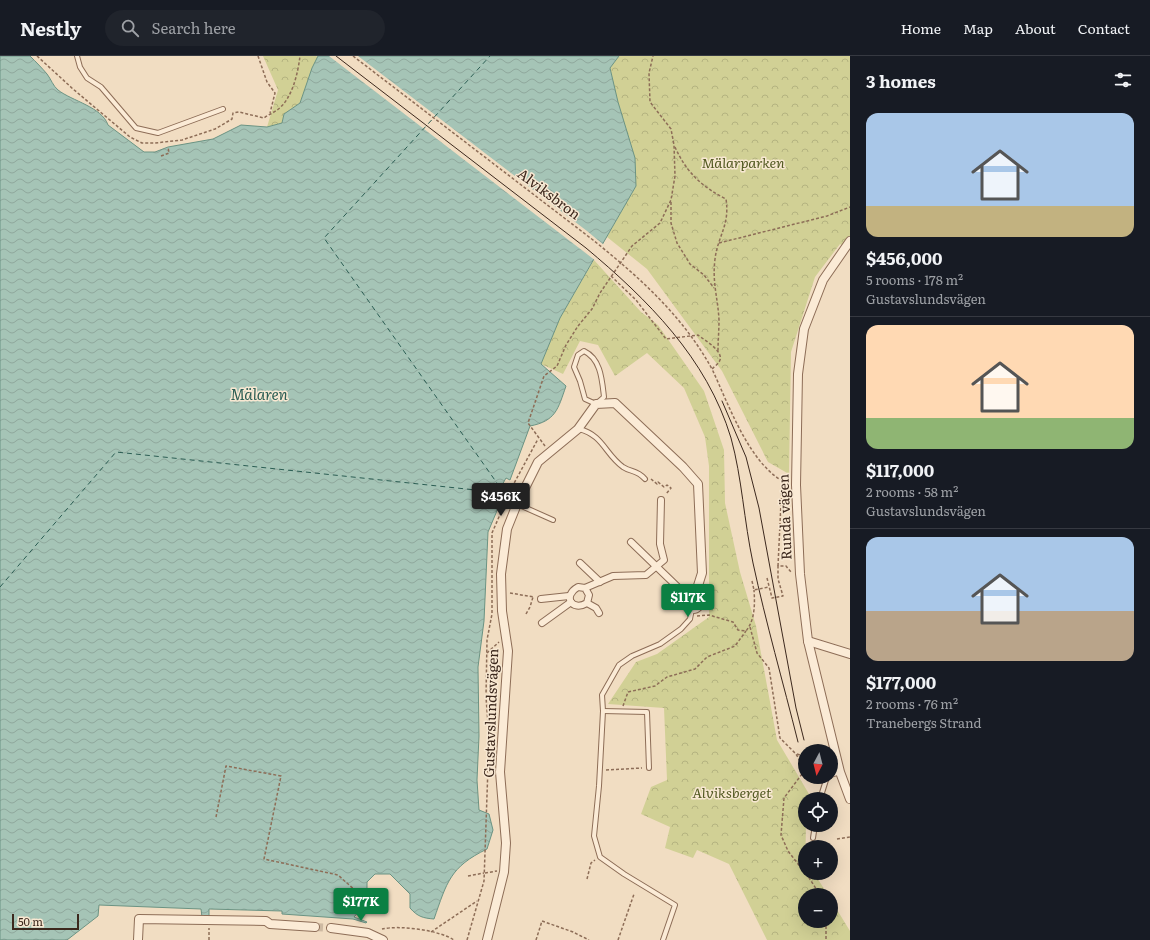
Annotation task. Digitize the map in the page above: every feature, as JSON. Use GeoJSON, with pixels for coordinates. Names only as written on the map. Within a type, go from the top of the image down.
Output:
{"type":"FeatureCollection","features":[{"type":"Feature","properties":{"kind":"street","name":"Runda vägen"},"geometry":{"type":"LineString","coordinates":[[850,242],[823,280],[804,329],[798,374],[796,485],[800,574],[808,641],[840,772],[850,799]]}},
{"type":"Feature","properties":{"kind":"street"},"geometry":{"type":"LineString","coordinates":[[596,404],[615,403],[683,467],[698,484],[702,573],[692,596]]}},
{"type":"Feature","properties":{"kind":"street","name":"Gustavslundsvägen"},"geometry":{"type":"LineString","coordinates":[[487,940],[504,870],[506,843],[500,772],[508,651],[500,574],[507,529],[517,504],[538,462],[578,429],[596,404]]}},
{"type":"Feature","properties":{"kind":"street"},"geometry":{"type":"LineString","coordinates":[[585,588],[589,595],[587,603],[582,606],[575,606],[570,599],[571,590],[578,587],[585,588],[613,576],[646,575],[664,560],[660,544],[661,500]]}},
{"type":"Feature","properties":{"kind":"street"},"geometry":{"type":"LineString","coordinates":[[631,542],[656,567],[692,596],[699,598],[700,603],[697,608],[692,609]]}},
{"type":"Feature","properties":{"kind":"street"},"geometry":{"type":"LineString","coordinates":[[580,563],[600,582]]}},
{"type":"Feature","properties":{"kind":"street"},"geometry":{"type":"LineString","coordinates":[[541,599],[570,599]]}},
{"type":"Feature","properties":{"kind":"street"},"geometry":{"type":"LineString","coordinates":[[542,623],[570,599]]}},
{"type":"Feature","properties":{"kind":"street"},"geometry":{"type":"LineString","coordinates":[[587,603],[596,608],[599,613]]}},
{"type":"Feature","properties":{"kind":"street"},"geometry":{"type":"LineString","coordinates":[[808,641],[850,654]]}},
{"type":"Feature","properties":{"kind":"street"},"geometry":{"type":"LineString","coordinates":[[138,940],[139,919],[266,921],[270,924],[315,927]]}},
{"type":"Feature","properties":{"kind":"street"},"geometry":{"type":"LineString","coordinates":[[331,928],[368,937],[380,938]]}},
{"type":"Feature","properties":{"kind":"lane"},"geometry":{"type":"LineString","coordinates":[[77,56],[80,67],[87,78],[101,87],[136,128],[158,133],[223,109]]}},
{"type":"Feature","properties":{"kind":"lane"},"geometry":{"type":"LineString","coordinates":[[584,351],[590,354],[601,373],[604,397],[596,404],[585,399],[574,367],[578,354],[584,351]]}},
{"type":"Feature","properties":{"kind":"lane"},"geometry":{"type":"LineString","coordinates":[[578,429],[590,431],[599,439],[609,453],[624,468],[638,471],[646,478]]}},
{"type":"Feature","properties":{"kind":"lane"},"geometry":{"type":"LineString","coordinates":[[517,504],[552,520]]}},
{"type":"Feature","properties":{"kind":"lane"},"geometry":{"type":"LineString","coordinates":[[663,940],[675,905],[624,874],[600,857],[594,836],[600,770],[603,711],[602,695],[619,665],[632,656],[660,644],[681,629],[690,619],[692,609]]}},
{"type":"Feature","properties":{"kind":"lane"},"geometry":{"type":"LineString","coordinates":[[603,711],[647,712],[649,768]]}},
{"type":"Feature","properties":{"kind":"lane"},"geometry":{"type":"LineString","coordinates":[[813,838],[814,832]]}},
{"type":"Feature","properties":{"kind":"path"},"geometry":{"type":"LineString","coordinates":[[37,56],[73,89],[130,137],[142,143],[182,140],[215,129],[232,119],[233,113],[239,112],[264,118],[277,110],[285,102],[299,67],[300,56]]}},
{"type":"Feature","properties":{"kind":"path"},"geometry":{"type":"LineString","coordinates":[[258,56],[267,82],[275,93],[269,114]]}},
{"type":"Feature","properties":{"kind":"path","name":"Alviksbron"},"geometry":{"type":"LineString","coordinates":[[353,56],[632,272],[670,310],[705,355],[751,449],[764,467],[782,481]]}},
{"type":"Feature","properties":{"kind":"path"},"geometry":{"type":"LineString","coordinates":[[653,56],[649,73],[650,102],[671,129],[674,145],[675,176],[671,200],[671,223],[677,244],[690,264],[704,275],[714,288]]}},
{"type":"Feature","properties":{"kind":"path"},"geometry":{"type":"LineString","coordinates":[[674,145],[684,165],[696,180],[712,192],[726,199],[728,211],[727,223],[715,257],[714,288],[719,320],[718,352]]}},
{"type":"Feature","properties":{"kind":"path"},"geometry":{"type":"LineString","coordinates":[[161,156],[169,153],[168,147]]}},
{"type":"Feature","properties":{"kind":"path"},"geometry":{"type":"LineString","coordinates":[[538,439],[528,422],[544,376],[557,366],[566,345],[592,309],[611,276],[632,246],[660,224],[671,200]]}},
{"type":"Feature","properties":{"kind":"path"},"geometry":{"type":"LineString","coordinates":[[719,243],[827,216],[850,207]]}},
{"type":"Feature","properties":{"kind":"path"},"geometry":{"type":"LineString","coordinates":[[611,276],[636,300],[666,339],[698,335],[718,352],[721,358],[720,362],[712,369]]}},
{"type":"Feature","properties":{"kind":"path"},"geometry":{"type":"LineString","coordinates":[[646,478],[657,484],[658,482],[664,488],[666,485],[671,488],[661,500]]}},
{"type":"Feature","properties":{"kind":"path"},"geometry":{"type":"LineString","coordinates":[[767,578],[772,598],[782,596],[778,579],[778,566],[782,481],[796,485]]}},
{"type":"Feature","properties":{"kind":"path"},"geometry":{"type":"LineString","coordinates":[[778,566],[786,566]]}},
{"type":"Feature","properties":{"kind":"path"},"geometry":{"type":"LineString","coordinates":[[622,712],[623,703],[628,692],[655,686],[667,677],[695,669],[707,656],[735,646],[750,627],[752,622],[755,600],[752,581]]}},
{"type":"Feature","properties":{"kind":"path"},"geometry":{"type":"LineString","coordinates":[[754,590],[769,587]]}},
{"type":"Feature","properties":{"kind":"path"},"geometry":{"type":"LineString","coordinates":[[501,592],[541,599]]}},
{"type":"Feature","properties":{"kind":"path"},"geometry":{"type":"LineString","coordinates":[[526,614],[533,597]]}},
{"type":"Feature","properties":{"kind":"path"},"geometry":{"type":"LineString","coordinates":[[690,619],[694,621],[698,616],[708,615],[733,622],[738,630],[746,631]]}},
{"type":"Feature","properties":{"kind":"path"},"geometry":{"type":"LineString","coordinates":[[750,627],[757,653],[769,668],[780,738],[798,758]]}},
{"type":"Feature","properties":{"kind":"path"},"geometry":{"type":"LineString","coordinates":[[216,817],[226,766],[280,776],[264,859],[338,875],[367,902]]}},
{"type":"Feature","properties":{"kind":"path"},"geometry":{"type":"LineString","coordinates":[[600,770],[649,768]]}},
{"type":"Feature","properties":{"kind":"path"},"geometry":{"type":"LineString","coordinates":[[798,779],[784,798],[781,835],[788,852],[798,864]]}},
{"type":"Feature","properties":{"kind":"path"},"geometry":{"type":"LineString","coordinates":[[467,940],[484,881],[485,808]]}},
{"type":"Feature","properties":{"kind":"path"},"geometry":{"type":"LineString","coordinates":[[837,839],[850,837]]}},
{"type":"Feature","properties":{"kind":"path"},"geometry":{"type":"LineString","coordinates":[[587,879],[591,862]]}},
{"type":"Feature","properties":{"kind":"path"},"geometry":{"type":"LineString","coordinates":[[468,876],[504,870]]}},
{"type":"Feature","properties":{"kind":"path"},"geometry":{"type":"LineString","coordinates":[[618,940],[634,894]]}},
{"type":"Feature","properties":{"kind":"path"},"geometry":{"type":"LineString","coordinates":[[430,932],[477,901]]}},
{"type":"Feature","properties":{"kind":"path"},"geometry":{"type":"LineString","coordinates":[[209,940],[210,920]]}},
{"type":"Feature","properties":{"kind":"path"},"geometry":{"type":"LineString","coordinates":[[536,940],[542,921],[573,932],[589,940]]}},
{"type":"Feature","properties":{"kind":"path"},"geometry":{"type":"LineString","coordinates":[[380,938],[382,929],[394,928],[446,935],[454,940]]}},
{"type":"Feature","properties":{"kind":"path"},"geometry":{"type":"LineString","coordinates":[[826,928],[826,940]]}},
{"type":"Feature","properties":{"kind":"green space"},"geometry":{"type":"Polygon","coordinates":[[[263,56],[318,57],[312,68],[300,103],[284,114],[282,123],[267,127],[278,90],[263,56]]]}},
{"type":"Feature","properties":{"kind":"green space","name":"Mälarparken"},"geometry":{"type":"Polygon","coordinates":[[[619,56],[850,56],[850,250],[840,244],[815,277],[791,352],[789,474],[768,462],[722,371],[647,269],[607,237],[636,186],[610,68],[619,56]]]}},
{"type":"Feature","properties":{"kind":"green space","name":"Alviksberget"},"geometry":{"type":"Polygon","coordinates":[[[594,260],[641,312],[658,325],[704,391],[724,450],[725,503],[740,572],[756,626],[777,740],[798,775],[798,784],[803,784],[808,792],[798,792],[798,832],[806,832],[806,840],[798,840],[798,880],[818,880],[824,888],[798,888],[798,928],[838,928],[838,911],[850,931],[850,940],[767,940],[729,864],[697,850],[693,858],[665,848],[670,827],[641,814],[651,787],[667,780],[664,708],[608,704],[636,662],[657,654],[709,617],[709,466],[705,437],[684,388],[647,353],[615,376],[598,345],[580,341],[563,374],[541,364],[560,318],[594,260]]]}},
{"type":"Feature","properties":{"kind":"water","name":"Mälaren"},"geometry":{"type":"Polygon","coordinates":[[[0,56],[30,56],[47,74],[58,90],[100,113],[108,125],[144,152],[155,152],[168,147],[213,139],[241,125],[267,127],[282,123],[284,114],[300,103],[312,68],[318,56],[619,56],[610,68],[618,102],[635,158],[636,186],[560,318],[541,364],[566,386],[561,401],[555,413],[551,417],[539,424],[530,426],[510,480],[506,478],[502,485],[507,487],[488,532],[484,621],[478,667],[479,736],[477,780],[479,810],[489,814],[493,830],[487,849],[465,862],[457,869],[447,885],[434,919],[421,916],[410,908],[410,894],[390,874],[375,874],[367,882],[367,889],[371,893],[371,898],[381,908],[378,910],[367,902],[354,917],[367,922],[366,923],[353,919],[282,914],[282,911],[209,909],[209,918],[202,917],[201,909],[99,905],[98,916],[67,940],[0,940],[0,56]]]}},
{"type":"Feature","properties":{"kind":"pier"},"geometry":{"type":"Polygon","coordinates":[[[329,56],[358,56],[587,231],[605,246],[596,261],[329,56]]]}},
{"type":"Feature","properties":{"kind":"ferry route"},"geometry":{"type":"LineString","coordinates":[[0,587],[116,452],[504,493],[324,238],[490,56]]}},
{"type":"Feature","properties":{"kind":"tunnel"},"geometry":{"type":"LineString","coordinates":[[315,927],[331,928]]}},
{"type":"Feature","properties":{"kind":"tram line"},"geometry":{"type":"LineString","coordinates":[[336,56],[586,248],[652,309],[691,356],[707,382],[720,409],[731,438],[738,468],[753,563],[798,742]]}},
{"type":"Feature","properties":{"kind":"tram line"},"geometry":{"type":"LineString","coordinates":[[722,401],[746,457],[759,508],[796,708],[804,740]]}}]}
